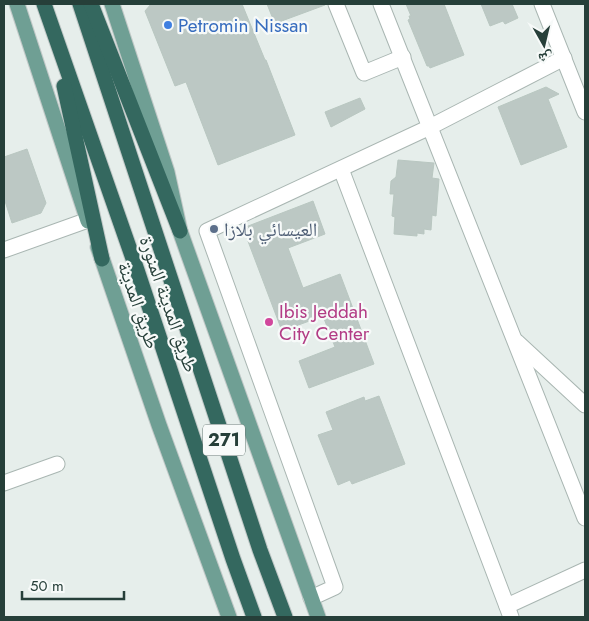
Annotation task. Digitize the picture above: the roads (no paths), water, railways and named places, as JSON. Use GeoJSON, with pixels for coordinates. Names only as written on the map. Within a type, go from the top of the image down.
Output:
{"type":"FeatureCollection","features":[{"type":"Feature","properties":{"kind":"highway","name":"طريق المدينة المنورة"},"geometry":{"type":"LineString","coordinates":[[44,4],[137,270],[254,617]]}},
{"type":"Feature","properties":{"kind":"highway","name":"طريق المدينة المنورة"},"geometry":{"type":"LineString","coordinates":[[80,4],[260,550],[285,617]]}},
{"type":"Feature","properties":{"kind":"highway"},"geometry":{"type":"LineString","coordinates":[[91,4],[180,231]]}},
{"type":"Feature","properties":{"kind":"highway"},"geometry":{"type":"LineString","coordinates":[[50,23],[102,259]]}},
{"type":"Feature","properties":{"kind":"main road","name":"طريق المدينة"},"geometry":{"type":"LineString","coordinates":[[17,4],[88,220],[159,425],[229,617]]}},
{"type":"Feature","properties":{"kind":"main road"},"geometry":{"type":"LineString","coordinates":[[112,4],[167,172],[180,231],[318,617]]}},
{"type":"Feature","properties":{"kind":"street"},"geometry":{"type":"LineString","coordinates":[[336,4],[364,73],[403,57]]}},
{"type":"Feature","properties":{"kind":"street"},"geometry":{"type":"LineString","coordinates":[[381,4],[585,518]]}},
{"type":"Feature","properties":{"kind":"street"},"geometry":{"type":"LineString","coordinates":[[542,4],[585,112]]}},
{"type":"Feature","properties":{"kind":"street"},"geometry":{"type":"LineString","coordinates":[[311,598],[335,587],[207,231],[430,127],[564,58]]}},
{"type":"Feature","properties":{"kind":"street"},"geometry":{"type":"LineString","coordinates":[[341,169],[509,612],[585,570]]}},
{"type":"Feature","properties":{"kind":"street"},"geometry":{"type":"LineString","coordinates":[[4,250],[88,220]]}},
{"type":"Feature","properties":{"kind":"street"},"geometry":{"type":"LineString","coordinates":[[514,340],[585,405]]}},
{"type":"Feature","properties":{"kind":"street"},"geometry":{"type":"LineString","coordinates":[[4,483],[57,464]]}},
{"type":"Feature","properties":{"kind":"place","name":"Petromin Nissan"},"geometry":{"type":"Point","coordinates":[168,25]}},
{"type":"Feature","properties":{"kind":"place","name":"العيسائي بلازا"},"geometry":{"type":"Point","coordinates":[214,229]}},
{"type":"Feature","properties":{"kind":"place","name":"Ibis Jeddah City Center"},"geometry":{"type":"Point","coordinates":[269,322]}}]}
